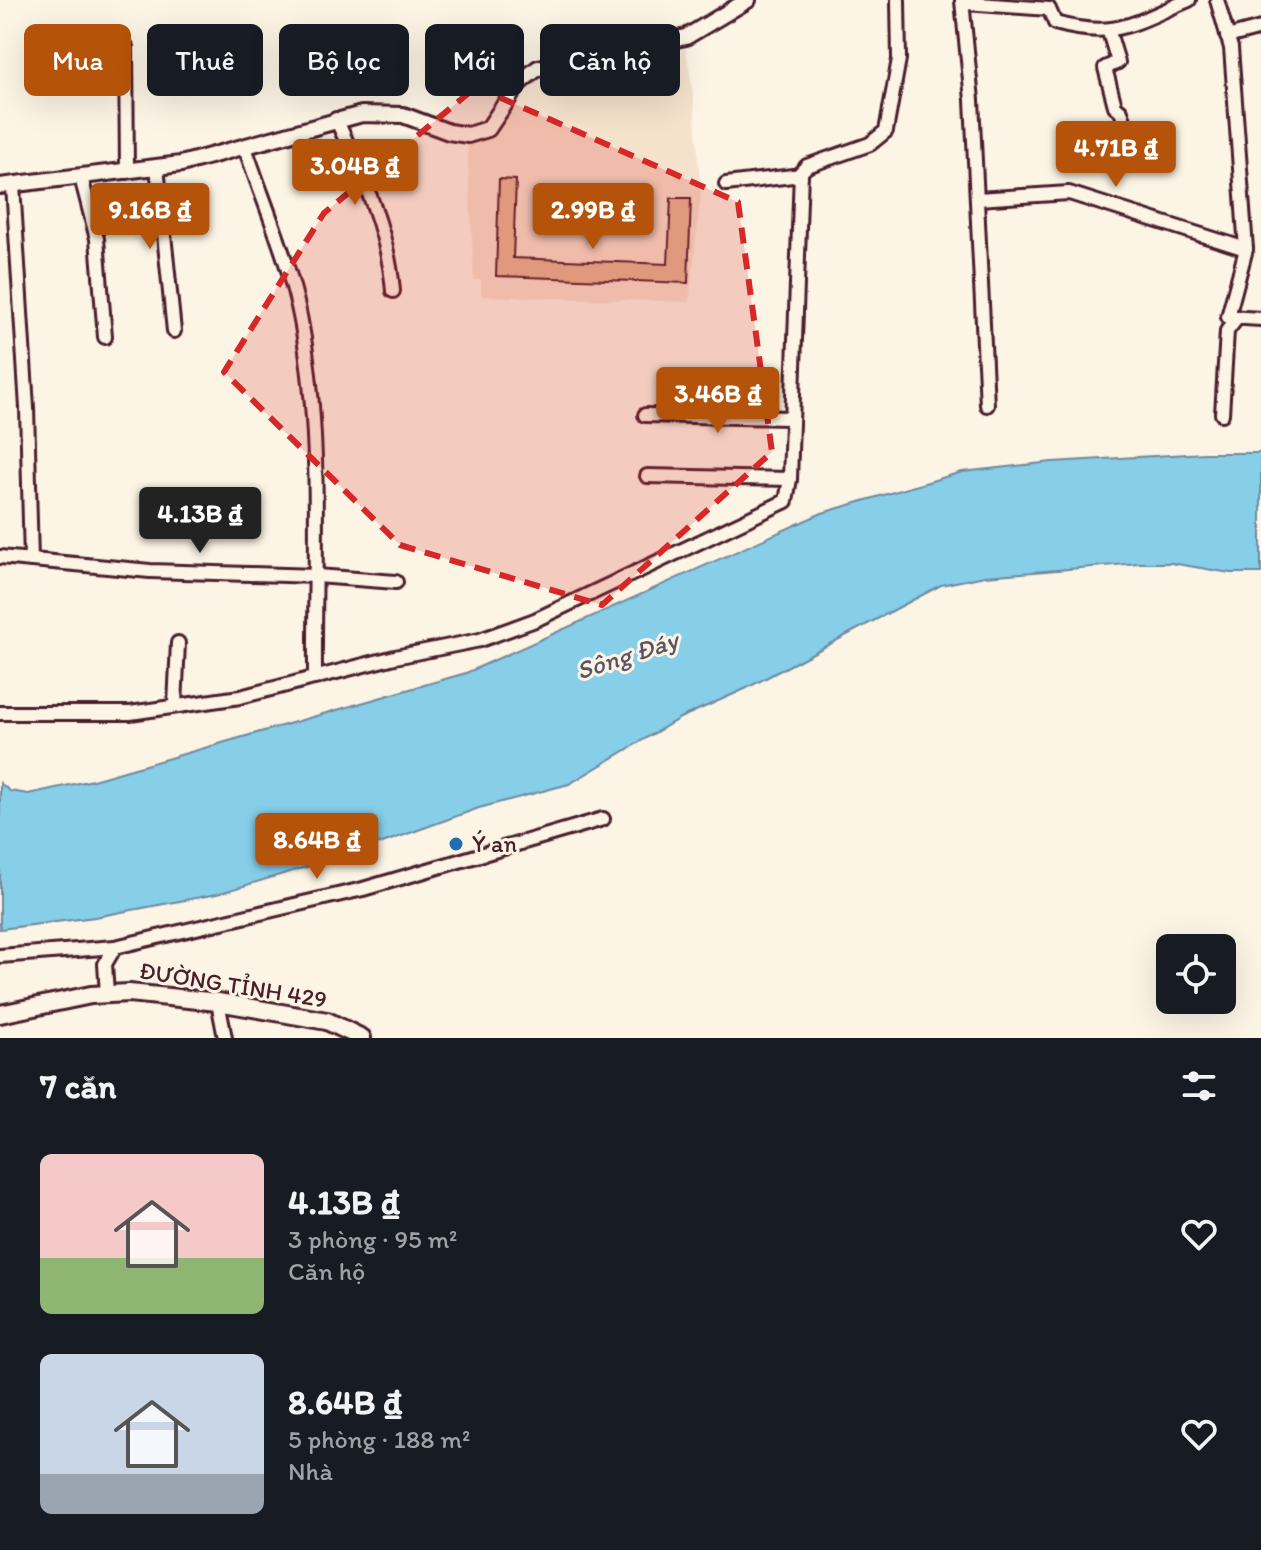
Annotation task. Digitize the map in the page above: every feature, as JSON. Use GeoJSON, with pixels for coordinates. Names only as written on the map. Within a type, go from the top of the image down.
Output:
{"type":"FeatureCollection","features":[{"type":"Feature","properties":{"kind":"main road","name":"ĐƯỜNG TỈNH 429"},"geometry":{"type":"LineString","coordinates":[[0,1014],[107,994],[129,993],[218,1002],[327,1021],[362,1038]]}},
{"type":"Feature","properties":{"kind":"street"},"geometry":{"type":"LineString","coordinates":[[31,560],[27,408],[6,186],[157,167],[245,147],[362,114],[403,115],[449,132],[468,135],[488,129],[519,83],[538,68],[686,37],[748,0]]}},
{"type":"Feature","properties":{"kind":"street"},"geometry":{"type":"LineString","coordinates":[[0,713],[103,714],[240,697],[395,657],[480,640],[535,620],[782,503],[788,498],[790,479],[801,175],[807,166],[870,144],[886,131],[899,59],[898,0]]}},
{"type":"Feature","properties":{"kind":"street"},"geometry":{"type":"LineString","coordinates":[[987,405],[978,199],[962,1],[1049,9],[1055,23],[1083,31],[1109,32],[1189,0]]}},
{"type":"Feature","properties":{"kind":"street"},"geometry":{"type":"LineString","coordinates":[[1217,0],[1227,37],[1246,249],[1228,317],[1261,319]]}},
{"type":"Feature","properties":{"kind":"street"},"geometry":{"type":"LineString","coordinates":[[1227,37],[1261,28]]}},
{"type":"Feature","properties":{"kind":"street"},"geometry":{"type":"LineString","coordinates":[[1109,32],[1118,62],[1105,68],[1115,106],[1121,111],[1126,127]]}},
{"type":"Feature","properties":{"kind":"street"},"geometry":{"type":"LineString","coordinates":[[126,96],[127,172]]}},
{"type":"Feature","properties":{"kind":"street"},"geometry":{"type":"LineString","coordinates":[[336,119],[377,216],[390,258],[393,291]]}},
{"type":"Feature","properties":{"kind":"street"},"geometry":{"type":"LineString","coordinates":[[245,147],[301,316],[311,421],[317,576],[315,678]]}},
{"type":"Feature","properties":{"kind":"street"},"geometry":{"type":"LineString","coordinates":[[157,167],[174,331]]}},
{"type":"Feature","properties":{"kind":"street"},"geometry":{"type":"LineString","coordinates":[[726,184],[801,175]]}},
{"type":"Feature","properties":{"kind":"street"},"geometry":{"type":"LineString","coordinates":[[81,177],[97,239],[105,337]]}},
{"type":"Feature","properties":{"kind":"street"},"geometry":{"type":"LineString","coordinates":[[978,199],[1069,193],[1246,249]]}},
{"type":"Feature","properties":{"kind":"street"},"geometry":{"type":"LineString","coordinates":[[1222,414],[1227,331],[1237,318]]}},
{"type":"Feature","properties":{"kind":"street"},"geometry":{"type":"LineString","coordinates":[[645,415],[791,418]]}},
{"type":"Feature","properties":{"kind":"street"},"geometry":{"type":"LineString","coordinates":[[647,476],[790,479]]}},
{"type":"Feature","properties":{"kind":"street"},"geometry":{"type":"LineString","coordinates":[[0,557],[173,572],[317,576],[396,582]]}},
{"type":"Feature","properties":{"kind":"street"},"geometry":{"type":"LineString","coordinates":[[175,705],[178,643]]}},
{"type":"Feature","properties":{"kind":"street"},"geometry":{"type":"LineString","coordinates":[[0,956],[115,947],[363,889],[603,819]]}},
{"type":"Feature","properties":{"kind":"street"},"geometry":{"type":"LineString","coordinates":[[107,994],[105,964],[115,947]]}},
{"type":"Feature","properties":{"kind":"street"},"geometry":{"type":"LineString","coordinates":[[218,1002],[225,1038]]}},
{"type":"Feature","properties":{"kind":"highlighted area"},"geometry":{"type":"Polygon","coordinates":[[[476,87],[738,202],[772,452],[602,605],[400,545],[224,372],[324,213],[476,87]]]}},
{"type":"Feature","properties":{"kind":"shaded area"},"geometry":{"type":"Polygon","coordinates":[[[686,48],[694,99],[701,196],[689,302],[481,296],[481,280],[474,280],[467,139],[516,96],[524,96],[524,89],[540,75],[540,96],[680,96],[680,49],[686,48]]]}},
{"type":"Feature","properties":{"kind":"water","name":"Sông Đáy"},"geometry":{"type":"Polygon","coordinates":[[[1205,453],[1261,453],[1261,573],[1230,573],[1171,563],[1139,563],[985,576],[941,585],[745,689],[680,718],[569,784],[479,808],[363,850],[217,894],[95,917],[0,929],[0,783],[10,791],[28,794],[93,780],[466,673],[822,513],[962,472],[1052,462],[1205,453]]]}},
{"type":"Feature","properties":{"kind":"building"},"geometry":{"type":"Polygon","coordinates":[[[499,179],[516,180],[513,258],[668,264],[671,198],[691,198],[688,283],[496,276],[499,179]]]}},
{"type":"Feature","properties":{"kind":"place","name":"Ý an"},"geometry":{"type":"Point","coordinates":[456,844]}}]}
